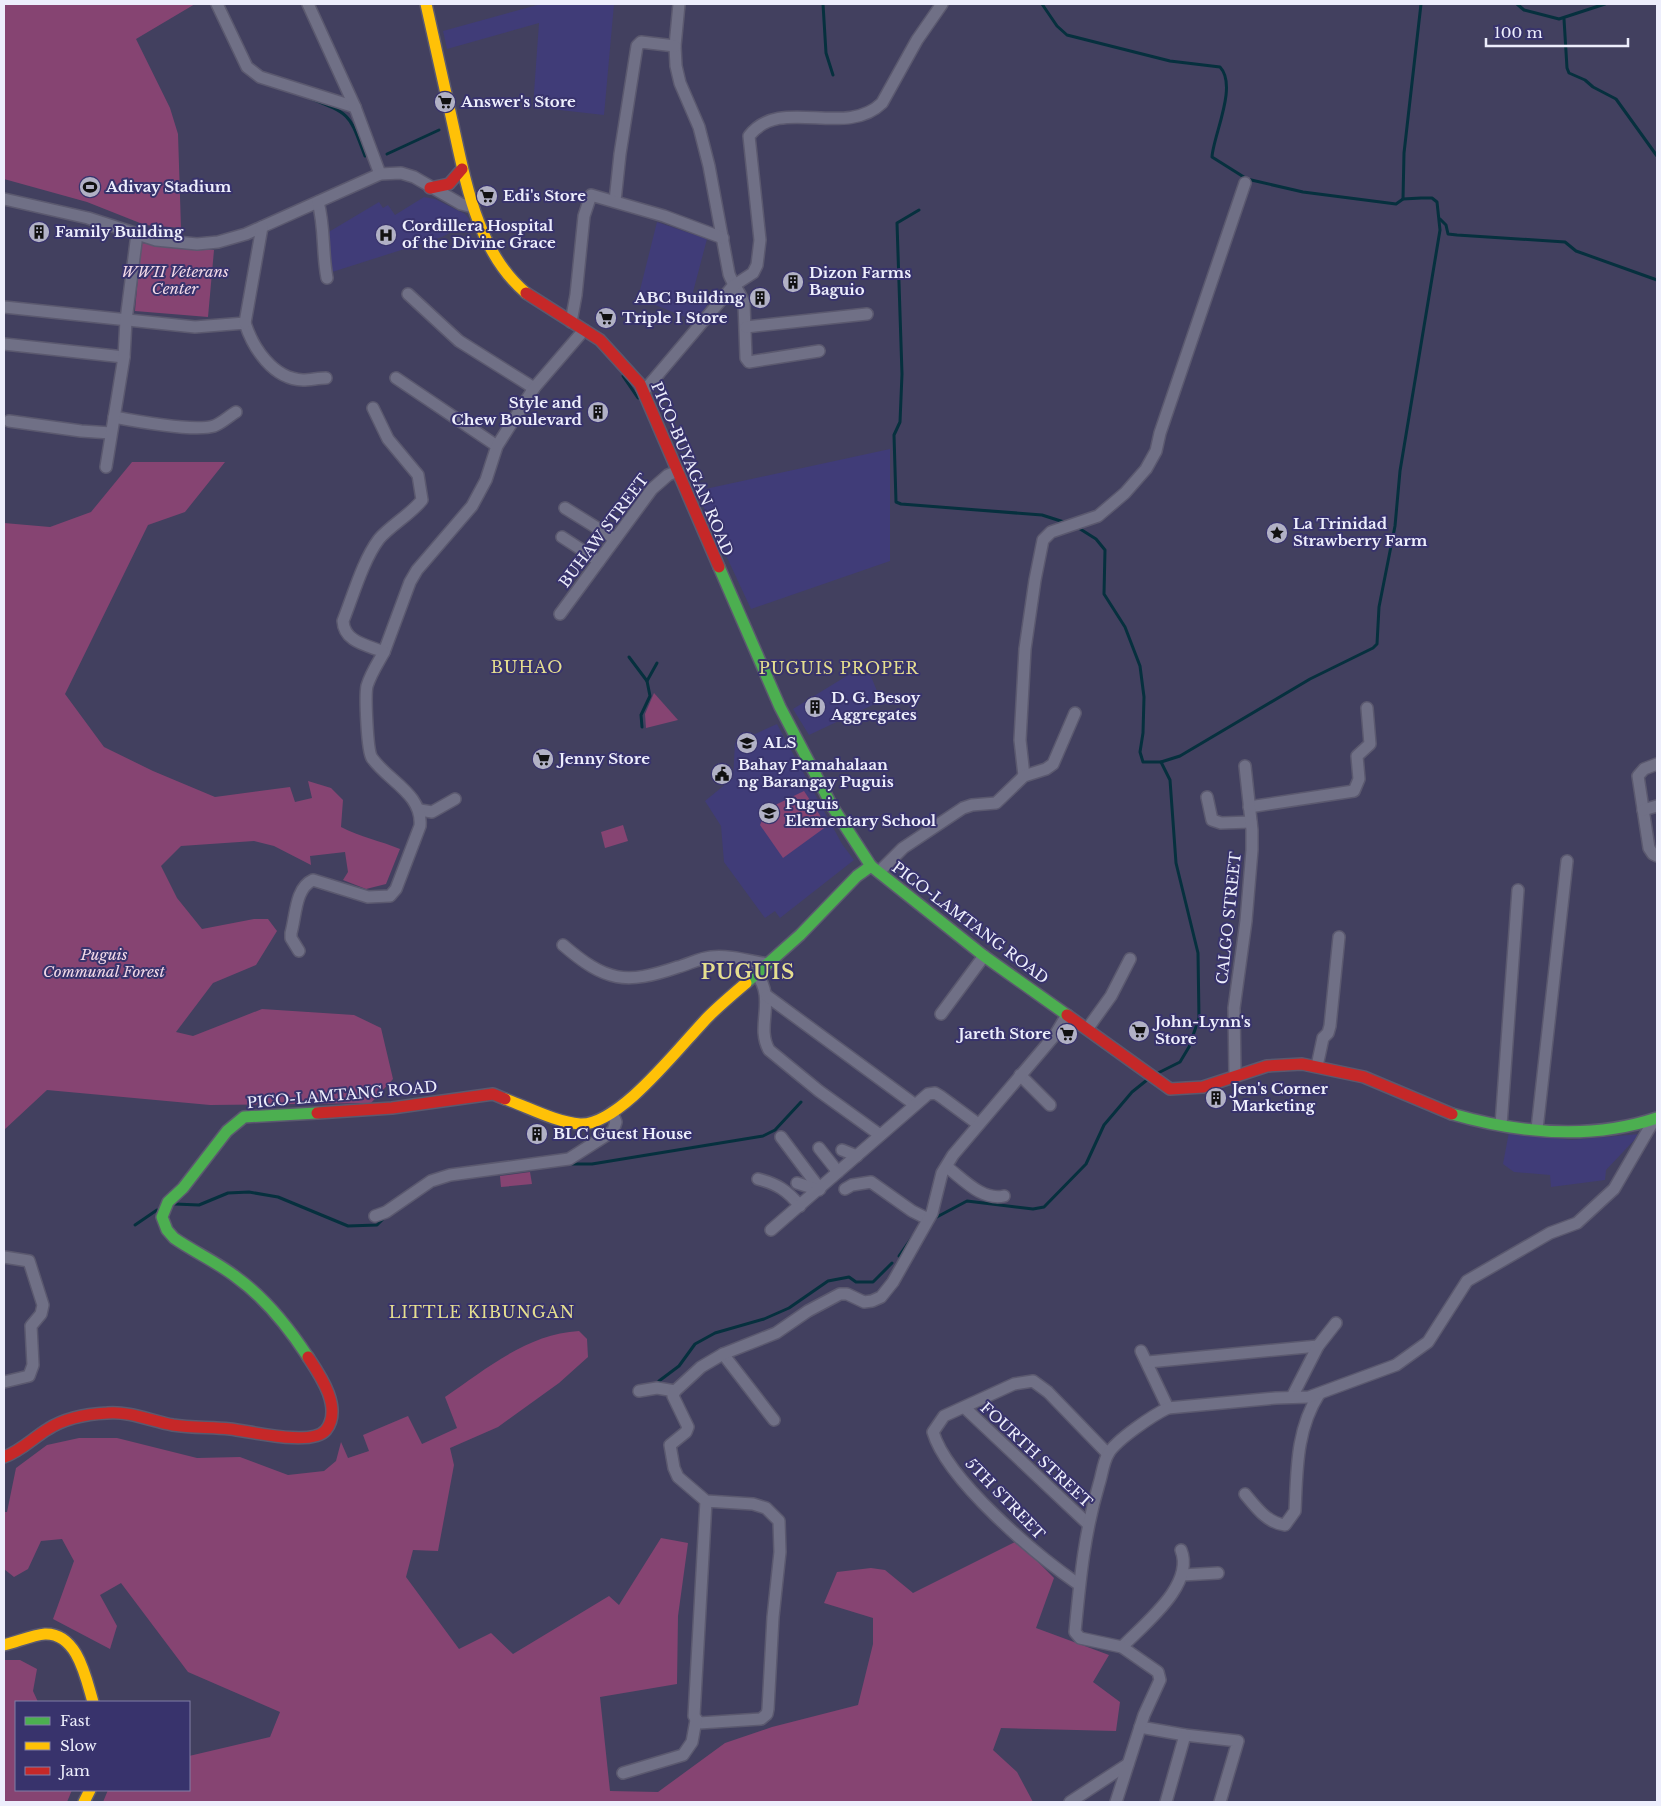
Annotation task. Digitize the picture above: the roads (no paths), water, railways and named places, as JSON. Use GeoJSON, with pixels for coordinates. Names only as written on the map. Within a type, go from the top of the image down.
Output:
{"type":"FeatureCollection","features":[{"type":"Feature","properties":{"kind":"main road","name":"PICO-BUYAGAN ROAD"},"geometry":{"type":"LineString","coordinates":[[426,4],[462,169],[472,207],[482,232],[509,278],[534,300],[584,330],[606,346],[636,379],[644,391],[673,473],[780,708],[832,806],[875,869]]}},
{"type":"Feature","properties":{"kind":"main road"},"geometry":{"type":"LineString","coordinates":[[430,188],[449,184],[462,169]]}},
{"type":"Feature","properties":{"kind":"main road","name":"PICO-LAMTANG ROAD"},"geometry":{"type":"LineString","coordinates":[[4,1457],[19,1450],[43,1431],[60,1423],[88,1416],[121,1412],[180,1426],[202,1426],[280,1436],[311,1437],[319,1435],[327,1429],[332,1412],[321,1377],[286,1328],[237,1277],[202,1254],[182,1244],[168,1232],[164,1224],[165,1207],[233,1125],[244,1117],[392,1108],[493,1094],[556,1118],[581,1124],[599,1120],[631,1098],[667,1063],[709,1016],[768,964],[857,876],[875,869],[984,956],[1067,1016],[1088,1028],[1160,1084],[1170,1089],[1188,1091],[1202,1088],[1248,1069],[1298,1063],[1370,1079],[1444,1112],[1501,1125],[1537,1129],[1596,1130],[1656,1119]]}},
{"type":"Feature","properties":{"kind":"main road"},"geometry":{"type":"LineString","coordinates":[[4,1645],[46,1634],[54,1634],[64,1639],[76,1654],[93,1701]]}},
{"type":"Feature","properties":{"kind":"street"},"geometry":{"type":"LineString","coordinates":[[217,4],[247,68],[260,77],[355,106]]}},
{"type":"Feature","properties":{"kind":"street"},"geometry":{"type":"LineString","coordinates":[[308,4],[355,106],[380,174]]}},
{"type":"Feature","properties":{"kind":"street"},"geometry":{"type":"LineString","coordinates":[[679,4],[675,46],[680,83],[698,127],[733,286],[741,295],[744,303],[746,358],[749,362],[818,351]]}},
{"type":"Feature","properties":{"kind":"street"},"geometry":{"type":"LineString","coordinates":[[644,391],[733,286],[753,273],[759,257],[760,240],[750,136],[756,127],[770,119],[858,118],[874,110],[890,89],[930,18],[942,4]]}},
{"type":"Feature","properties":{"kind":"street"},"geometry":{"type":"LineString","coordinates":[[615,200],[620,154],[637,46],[641,42],[675,46]]}},
{"type":"Feature","properties":{"kind":"street"},"geometry":{"type":"LineString","coordinates":[[4,199],[88,218],[156,240],[197,244],[218,242],[262,227],[380,174],[401,174],[414,177],[430,188],[461,204],[472,207]]}},
{"type":"Feature","properties":{"kind":"street"},"geometry":{"type":"LineString","coordinates":[[1024,776],[1020,740],[1025,649],[1033,588],[1043,540],[1051,532],[1105,512],[1146,469],[1156,450],[1160,433],[1245,183]]}},
{"type":"Feature","properties":{"kind":"street"},"geometry":{"type":"LineString","coordinates":[[571,322],[576,295],[584,216],[590,196],[593,194],[723,238]]}},
{"type":"Feature","properties":{"kind":"street"},"geometry":{"type":"LineString","coordinates":[[318,202],[322,218],[323,256],[327,278]]}},
{"type":"Feature","properties":{"kind":"street"},"geometry":{"type":"LineString","coordinates":[[262,227],[245,323],[257,350],[277,370],[301,380],[326,378]]}},
{"type":"Feature","properties":{"kind":"street"},"geometry":{"type":"LineString","coordinates":[[106,467],[124,357],[126,320],[137,234]]}},
{"type":"Feature","properties":{"kind":"street"},"geometry":{"type":"LineString","coordinates":[[408,294],[459,341],[534,388]]}},
{"type":"Feature","properties":{"kind":"street"},"geometry":{"type":"LineString","coordinates":[[4,308],[195,327],[245,323]]}},
{"type":"Feature","properties":{"kind":"street"},"geometry":{"type":"LineString","coordinates":[[746,327],[866,314]]}},
{"type":"Feature","properties":{"kind":"street"},"geometry":{"type":"LineString","coordinates":[[299,951],[292,942],[291,933],[299,896],[308,882],[313,880],[376,898],[392,895],[420,826],[420,810],[411,796],[393,782],[369,752],[366,688],[371,674],[384,652],[410,582],[432,551],[472,506],[486,480],[496,446],[534,388],[584,330]]}},
{"type":"Feature","properties":{"kind":"street"},"geometry":{"type":"LineString","coordinates":[[4,344],[124,357]]}},
{"type":"Feature","properties":{"kind":"street"},"geometry":{"type":"LineString","coordinates":[[396,378],[496,446]]}},
{"type":"Feature","properties":{"kind":"street"},"geometry":{"type":"LineString","coordinates":[[373,408],[388,438],[418,475],[422,490],[422,500],[384,534],[372,550],[343,621],[346,634],[350,639],[384,652]]}},
{"type":"Feature","properties":{"kind":"street"},"geometry":{"type":"LineString","coordinates":[[114,417],[148,423],[201,427],[213,426],[236,412]]}},
{"type":"Feature","properties":{"kind":"street"},"geometry":{"type":"LineString","coordinates":[[9,421],[81,431],[111,432]]}},
{"type":"Feature","properties":{"kind":"street","name":"BUHAW STREET"},"geometry":{"type":"LineString","coordinates":[[560,614],[652,489],[673,473]]}},
{"type":"Feature","properties":{"kind":"street"},"geometry":{"type":"LineString","coordinates":[[565,508],[615,539]]}},
{"type":"Feature","properties":{"kind":"street"},"geometry":{"type":"LineString","coordinates":[[562,537],[599,561]]}},
{"type":"Feature","properties":{"kind":"street"},"geometry":{"type":"LineString","coordinates":[[1249,807],[1354,791],[1359,779],[1357,756],[1370,744],[1367,708]]}},
{"type":"Feature","properties":{"kind":"street"},"geometry":{"type":"LineString","coordinates":[[875,869],[963,808],[972,805],[997,803],[1024,776],[1046,769],[1053,764],[1075,713]]}},
{"type":"Feature","properties":{"kind":"street"},"geometry":{"type":"LineString","coordinates":[[1657,764],[1644,769],[1639,774],[1649,848],[1657,856]]}},
{"type":"Feature","properties":{"kind":"street","name":"CALGO STREET"},"geometry":{"type":"LineString","coordinates":[[1235,1074],[1234,1008],[1249,898],[1251,822],[1245,766]]}},
{"type":"Feature","properties":{"kind":"street"},"geometry":{"type":"LineString","coordinates":[[1208,797],[1212,820],[1221,823],[1251,822]]}},
{"type":"Feature","properties":{"kind":"street"},"geometry":{"type":"LineString","coordinates":[[420,810],[432,812],[455,799]]}},
{"type":"Feature","properties":{"kind":"street"},"geometry":{"type":"LineString","coordinates":[[1643,810],[1657,806]]}},
{"type":"Feature","properties":{"kind":"street"},"geometry":{"type":"LineString","coordinates":[[1537,1129],[1567,861]]}},
{"type":"Feature","properties":{"kind":"street"},"geometry":{"type":"LineString","coordinates":[[1501,1125],[1518,890]]}},
{"type":"Feature","properties":{"kind":"street"},"geometry":{"type":"LineString","coordinates":[[1316,1066],[1323,1038],[1328,1033],[1330,1026],[1339,937]]}},
{"type":"Feature","properties":{"kind":"street"},"geometry":{"type":"LineString","coordinates":[[563,946],[592,968],[618,978],[649,976],[712,957],[745,959],[768,964]]}},
{"type":"Feature","properties":{"kind":"street"},"geometry":{"type":"LineString","coordinates":[[941,1014],[984,956]]}},
{"type":"Feature","properties":{"kind":"street"},"geometry":{"type":"LineString","coordinates":[[1088,1028],[1110,996],[1130,960]]}},
{"type":"Feature","properties":{"kind":"street"},"geometry":{"type":"LineString","coordinates":[[756,973],[764,983],[767,996],[765,1014],[767,1047],[810,1084],[880,1135]]}},
{"type":"Feature","properties":{"kind":"street"},"geometry":{"type":"LineString","coordinates":[[767,996],[914,1104]]}},
{"type":"Feature","properties":{"kind":"street"},"geometry":{"type":"LineString","coordinates":[[696,1720],[699,1723],[713,1723],[761,1718],[767,1714],[773,1617],[780,1552],[779,1520],[766,1508],[753,1504],[706,1501],[678,1477],[674,1468],[670,1445],[686,1432],[688,1427],[673,1396],[675,1391],[701,1367],[723,1354],[776,1333],[808,1311],[840,1294],[847,1294],[864,1302],[881,1297],[893,1282],[928,1219],[942,1173],[978,1124],[1055,1035],[1067,1016]]}},
{"type":"Feature","properties":{"kind":"street"},"geometry":{"type":"LineString","coordinates":[[1020,1075],[1050,1105]]}},
{"type":"Feature","properties":{"kind":"street"},"geometry":{"type":"LineString","coordinates":[[771,1230],[820,1189],[914,1104],[928,1094],[935,1093],[978,1124]]}},
{"type":"Feature","properties":{"kind":"street"},"geometry":{"type":"LineString","coordinates":[[375,1216],[386,1212],[431,1181],[450,1175],[569,1159],[613,1130],[616,1122],[612,1112]]}},
{"type":"Feature","properties":{"kind":"street"},"geometry":{"type":"LineString","coordinates":[[1116,1802],[1140,1727],[1160,1678],[1158,1672],[1122,1647],[1080,1638],[1075,1632],[1078,1584],[1087,1523],[1108,1454],[1129,1434],[1155,1414],[1168,1408],[1319,1394],[1396,1365],[1428,1342],[1467,1281],[1534,1241],[1577,1223],[1614,1189],[1656,1119]]}},
{"type":"Feature","properties":{"kind":"street"},"geometry":{"type":"LineString","coordinates":[[781,1137],[820,1189]]}},
{"type":"Feature","properties":{"kind":"street"},"geometry":{"type":"LineString","coordinates":[[818,1148],[838,1172]]}},
{"type":"Feature","properties":{"kind":"street"},"geometry":{"type":"LineString","coordinates":[[842,1150],[857,1156]]}},
{"type":"Feature","properties":{"kind":"street"},"geometry":{"type":"LineString","coordinates":[[946,1167],[983,1194],[993,1198],[1004,1196]]}},
{"type":"Feature","properties":{"kind":"street"},"geometry":{"type":"LineString","coordinates":[[758,1179],[773,1182],[783,1188],[800,1206]]}},
{"type":"Feature","properties":{"kind":"street"},"geometry":{"type":"LineString","coordinates":[[846,1189],[852,1185],[871,1182],[912,1211],[928,1219]]}},
{"type":"Feature","properties":{"kind":"street"},"geometry":{"type":"LineString","coordinates":[[797,1183],[820,1189]]}},
{"type":"Feature","properties":{"kind":"street"},"geometry":{"type":"LineString","coordinates":[[4,1257],[29,1261],[43,1305],[41,1314],[31,1326],[33,1365],[29,1376],[4,1382]]}},
{"type":"Feature","properties":{"kind":"street"},"geometry":{"type":"LineString","coordinates":[[1292,1397],[1318,1346],[1336,1323]]}},
{"type":"Feature","properties":{"kind":"street"},"geometry":{"type":"LineString","coordinates":[[1148,1362],[1318,1346]]}},
{"type":"Feature","properties":{"kind":"street"},"geometry":{"type":"LineString","coordinates":[[1141,1351],[1148,1362],[1168,1408]]}},
{"type":"Feature","properties":{"kind":"street"},"geometry":{"type":"LineString","coordinates":[[723,1354],[774,1420]]}},
{"type":"Feature","properties":{"kind":"street","name":"5TH STREET"},"geometry":{"type":"LineString","coordinates":[[1078,1584],[1050,1564],[968,1487],[936,1444],[932,1432],[936,1423],[944,1416],[1014,1384],[1033,1381],[1048,1392],[1108,1454]]}},
{"type":"Feature","properties":{"kind":"street"},"geometry":{"type":"LineString","coordinates":[[639,1391],[657,1388],[675,1391]]}},
{"type":"Feature","properties":{"kind":"street"},"geometry":{"type":"LineString","coordinates":[[1245,1494],[1257,1510],[1277,1524],[1285,1525],[1290,1521],[1295,1511],[1300,1438],[1308,1411],[1319,1394]]}},
{"type":"Feature","properties":{"kind":"street","name":"FOURTH STREET"},"geometry":{"type":"LineString","coordinates":[[965,1408],[1087,1523]]}},
{"type":"Feature","properties":{"kind":"street"},"geometry":{"type":"LineString","coordinates":[[623,1774],[683,1755],[692,1742],[696,1720],[694,1711],[706,1501]]}},
{"type":"Feature","properties":{"kind":"street"},"geometry":{"type":"LineString","coordinates":[[1122,1647],[1171,1596],[1182,1575],[1184,1565],[1181,1550]]}},
{"type":"Feature","properties":{"kind":"street"},"geometry":{"type":"LineString","coordinates":[[1182,1575],[1218,1573]]}},
{"type":"Feature","properties":{"kind":"street"},"geometry":{"type":"LineString","coordinates":[[1140,1727],[1185,1735],[1238,1741],[1220,1802]]}},
{"type":"Feature","properties":{"kind":"street"},"geometry":{"type":"LineString","coordinates":[[1166,1802],[1185,1735]]}},
{"type":"Feature","properties":{"kind":"street"},"geometry":{"type":"LineString","coordinates":[[1070,1802],[1128,1764]]}},
{"type":"Feature","properties":{"kind":"waterway"},"geometry":{"type":"LineString","coordinates":[[823,4],[826,53],[833,75]]}},
{"type":"Feature","properties":{"kind":"waterway"},"geometry":{"type":"LineString","coordinates":[[1042,4],[1057,26],[1067,35],[1170,61],[1220,67],[1225,75],[1226,98],[1212,157],[1247,179],[1303,192],[1396,204],[1403,199],[1432,198],[1437,202],[1440,230],[1400,471],[1395,526],[1379,607],[1377,644],[1373,648],[1310,679],[1180,756],[1161,762],[1143,762],[1140,752],[1143,733],[1144,697],[1140,666],[1125,627],[1104,594],[1105,550],[1096,539],[1077,527]]}},
{"type":"Feature","properties":{"kind":"waterway"},"geometry":{"type":"LineString","coordinates":[[1403,199],[1404,153],[1421,4]]}},
{"type":"Feature","properties":{"kind":"waterway"},"geometry":{"type":"LineString","coordinates":[[1517,4],[1524,10],[1559,19],[1605,4]]}},
{"type":"Feature","properties":{"kind":"waterway"},"geometry":{"type":"LineString","coordinates":[[1564,19],[1567,68],[1569,73],[1585,80],[1593,87],[1616,99],[1657,156]]}},
{"type":"Feature","properties":{"kind":"waterway"},"geometry":{"type":"LineString","coordinates":[[310,98],[334,108],[347,118],[356,132],[365,156]]}},
{"type":"Feature","properties":{"kind":"waterway"},"geometry":{"type":"LineString","coordinates":[[387,154],[439,130]]}},
{"type":"Feature","properties":{"kind":"waterway"},"geometry":{"type":"LineString","coordinates":[[919,210],[897,223],[902,374],[900,422],[894,435],[896,502],[901,504],[1042,515],[1067,523]]}},
{"type":"Feature","properties":{"kind":"waterway"},"geometry":{"type":"LineString","coordinates":[[1440,219],[1446,225],[1448,234],[1565,242],[1576,251],[1657,280]]}},
{"type":"Feature","properties":{"kind":"waterway"},"geometry":{"type":"LineString","coordinates":[[623,376],[638,398]]}},
{"type":"Feature","properties":{"kind":"waterway"},"geometry":{"type":"LineString","coordinates":[[629,657],[647,681]]}},
{"type":"Feature","properties":{"kind":"waterway"},"geometry":{"type":"LineString","coordinates":[[642,727],[641,715],[650,696],[647,681],[657,663]]}},
{"type":"Feature","properties":{"kind":"waterway"},"geometry":{"type":"LineString","coordinates":[[1158,1073],[1180,1062],[1189,1047],[1199,1018],[1198,953],[1176,863],[1170,780],[1161,762]]}},
{"type":"Feature","properties":{"kind":"waterway"},"geometry":{"type":"LineString","coordinates":[[933,1219],[967,1201],[1033,1209],[1044,1207],[1086,1164],[1104,1125],[1132,1092],[1147,1080]]}},
{"type":"Feature","properties":{"kind":"waterway"},"geometry":{"type":"LineString","coordinates":[[570,1164],[592,1164],[763,1136],[775,1130],[801,1102]]}},
{"type":"Feature","properties":{"kind":"waterway"},"geometry":{"type":"LineString","coordinates":[[175,1204],[199,1205],[228,1193],[249,1192],[278,1197],[348,1226],[377,1225],[386,1216]]}},
{"type":"Feature","properties":{"kind":"waterway"},"geometry":{"type":"LineString","coordinates":[[135,1225],[157,1210]]}},
{"type":"Feature","properties":{"kind":"waterway"},"geometry":{"type":"LineString","coordinates":[[899,1256],[913,1236]]}},
{"type":"Feature","properties":{"kind":"waterway"},"geometry":{"type":"LineString","coordinates":[[659,1381],[679,1366],[695,1344],[715,1333],[764,1319],[789,1308],[828,1281],[849,1277],[856,1282],[873,1282],[892,1263]]}},
{"type":"Feature","properties":{"kind":"place","name":"Answer's Store"},"geometry":{"type":"Point","coordinates":[445,102]}},
{"type":"Feature","properties":{"kind":"place","name":"Adivay Stadium"},"geometry":{"type":"Point","coordinates":[90,187]}},
{"type":"Feature","properties":{"kind":"place","name":"Edi's Store"},"geometry":{"type":"Point","coordinates":[487,196]}},
{"type":"Feature","properties":{"kind":"place","name":"Family Building"},"geometry":{"type":"Point","coordinates":[39,232]}},
{"type":"Feature","properties":{"kind":"place","name":"Cordillera Hospital of the Divine Grace"},"geometry":{"type":"Point","coordinates":[386,235]}},
{"type":"Feature","properties":{"kind":"place","name":"Dizon Farms Baguio"},"geometry":{"type":"Point","coordinates":[793,282]}},
{"type":"Feature","properties":{"kind":"place","name":"ABC Building"},"geometry":{"type":"Point","coordinates":[760,298]}},
{"type":"Feature","properties":{"kind":"place","name":"Triple I Store"},"geometry":{"type":"Point","coordinates":[606,318]}},
{"type":"Feature","properties":{"kind":"place","name":"Style and Chew Boulevard"},"geometry":{"type":"Point","coordinates":[598,412]}},
{"type":"Feature","properties":{"kind":"place","name":"La Trinidad Strawberry Farm"},"geometry":{"type":"Point","coordinates":[1277,533]}},
{"type":"Feature","properties":{"kind":"place","name":"D. G. Besoy Aggregates"},"geometry":{"type":"Point","coordinates":[815,707]}},
{"type":"Feature","properties":{"kind":"place","name":"ALS"},"geometry":{"type":"Point","coordinates":[747,743]}},
{"type":"Feature","properties":{"kind":"place","name":"Jenny Store"},"geometry":{"type":"Point","coordinates":[543,759]}},
{"type":"Feature","properties":{"kind":"place","name":"Bahay Pamahalaan ng Barangay Puguis"},"geometry":{"type":"Point","coordinates":[722,774]}},
{"type":"Feature","properties":{"kind":"place","name":"Puguis Elementary School"},"geometry":{"type":"Point","coordinates":[769,813]}},
{"type":"Feature","properties":{"kind":"place","name":"John-Lynn's Store"},"geometry":{"type":"Point","coordinates":[1139,1031]}},
{"type":"Feature","properties":{"kind":"place","name":"Jareth Store"},"geometry":{"type":"Point","coordinates":[1067,1034]}},
{"type":"Feature","properties":{"kind":"place","name":"Jen's Corner Marketing"},"geometry":{"type":"Point","coordinates":[1216,1098]}},
{"type":"Feature","properties":{"kind":"place","name":"BLC Guest House"},"geometry":{"type":"Point","coordinates":[537,1134]}},
{"type":"Feature","properties":{"kind":"district","name":"BUHAO"},"geometry":{"type":"Point","coordinates":[527,667]}},
{"type":"Feature","properties":{"kind":"district","name":"PUGUIS PROPER"},"geometry":{"type":"Point","coordinates":[839,668]}},
{"type":"Feature","properties":{"kind":"district","name":"PUGUIS"},"geometry":{"type":"Point","coordinates":[748,972]}},
{"type":"Feature","properties":{"kind":"district","name":"LITTLE KIBUNGAN"},"geometry":{"type":"Point","coordinates":[482,1312]}},
{"type":"Feature","properties":{"kind":"park label","name":"WWII Veterans Center"},"geometry":{"type":"Point","coordinates":[175,280]}},
{"type":"Feature","properties":{"kind":"park label","name":"Puguis Communal Forest"},"geometry":{"type":"Point","coordinates":[104,964]}}]}
